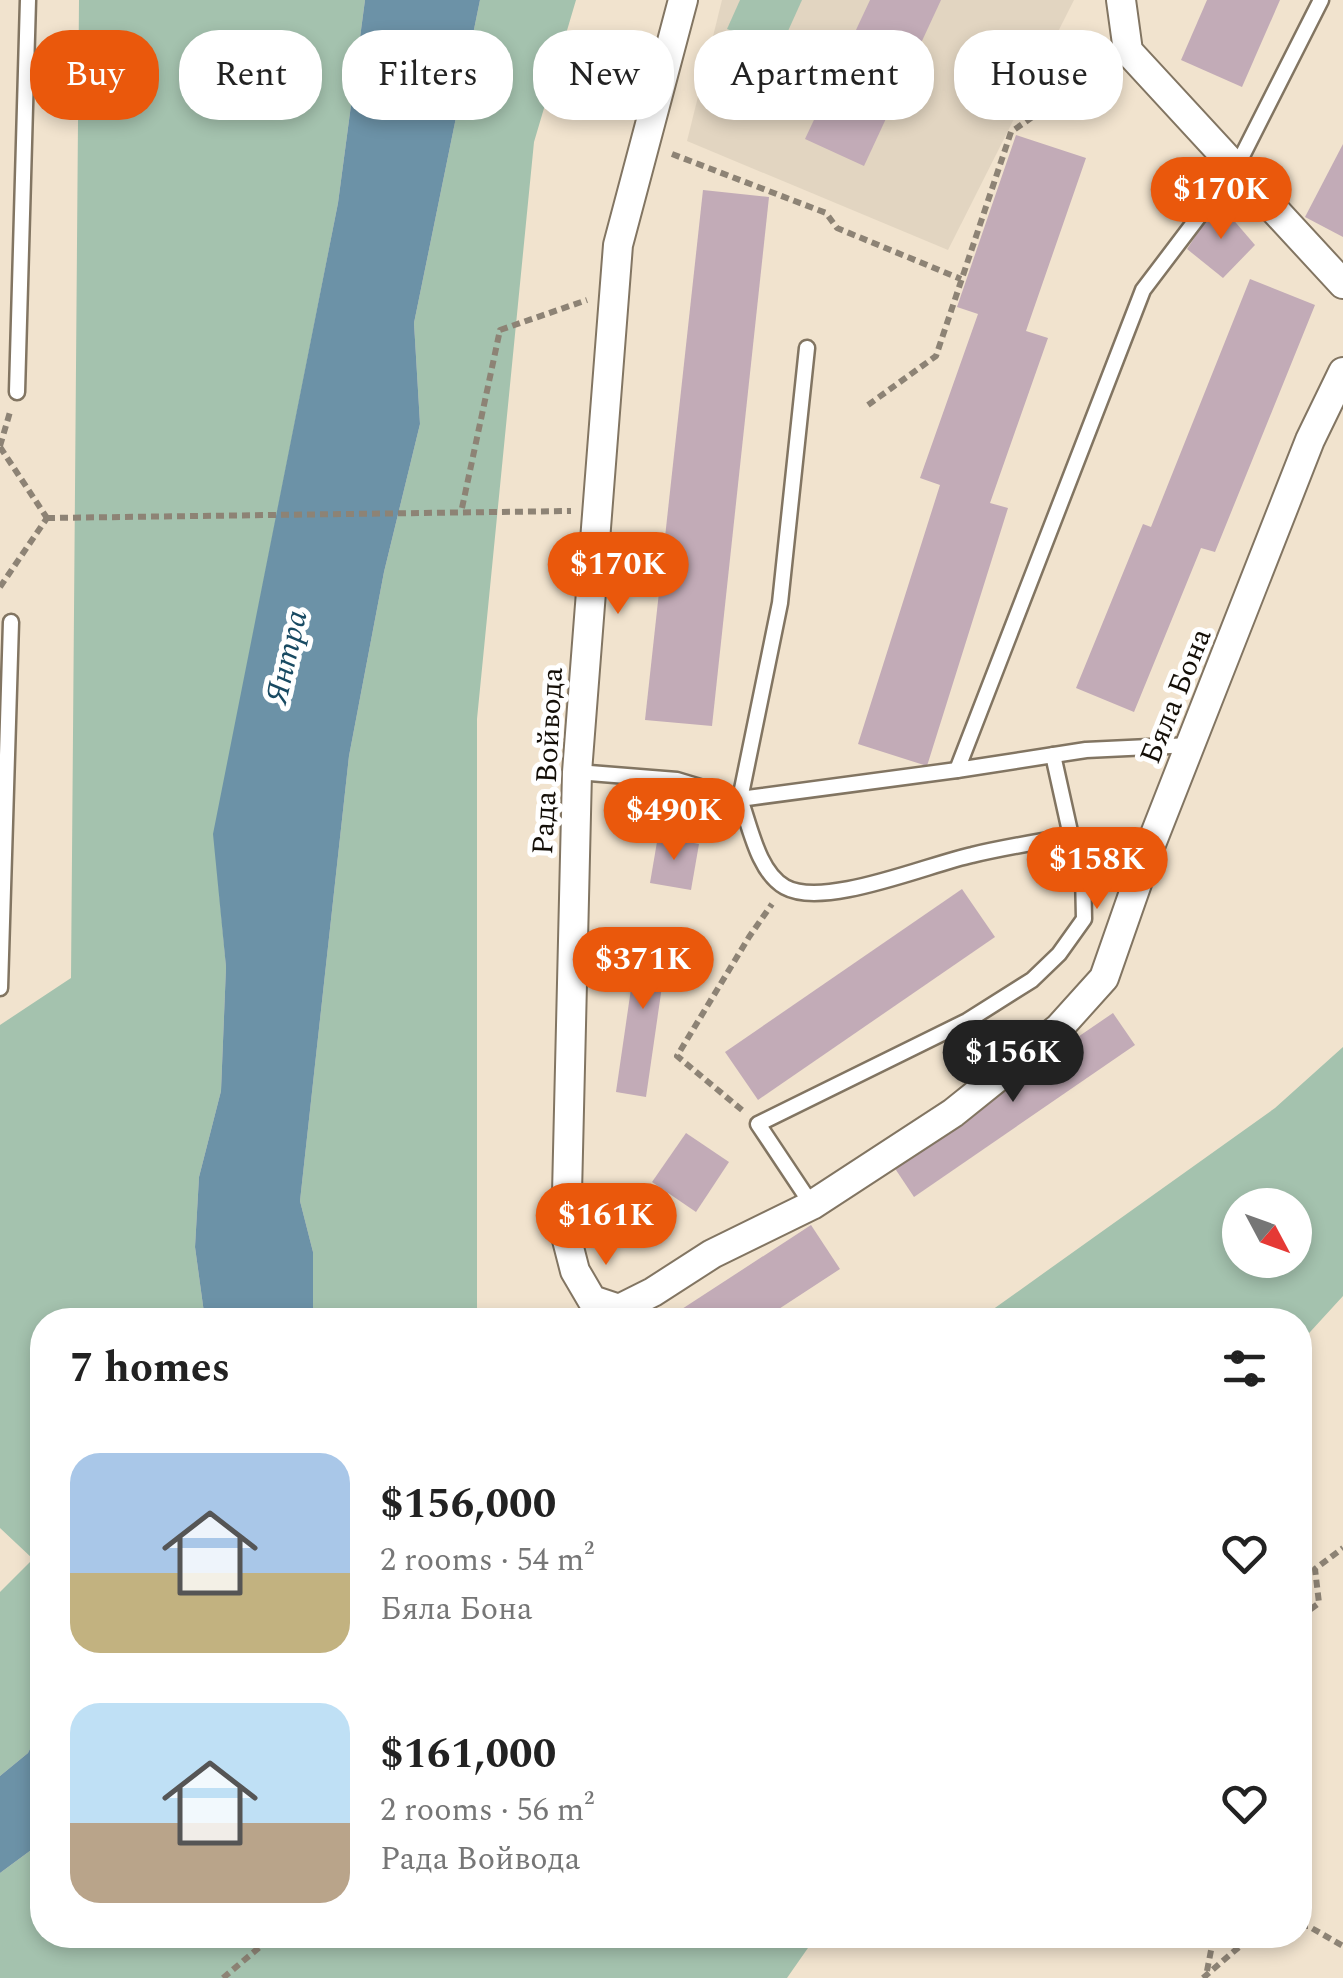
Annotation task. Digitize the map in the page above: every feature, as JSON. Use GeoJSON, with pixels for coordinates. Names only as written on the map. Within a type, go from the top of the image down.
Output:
{"type":"FeatureCollection","features":[{"type":"Feature","properties":{"kind":"street","name":"Рада Войвода"},"geometry":{"type":"LineString","coordinates":[[566,1236],[577,772],[618,246],[683,0]]}},
{"type":"Feature","properties":{"kind":"street"},"geometry":{"type":"LineString","coordinates":[[1121,0],[1128,50],[1343,284]]}},
{"type":"Feature","properties":{"kind":"street","name":"Бяла Бона"},"geometry":{"type":"LineString","coordinates":[[621,1308],[712,1254],[812,1205],[953,1113],[1059,1028],[1104,978],[1148,852],[1310,440],[1343,372]]}},
{"type":"Feature","properties":{"kind":"street","name":"Бяла Бона"},"geometry":{"type":"LineString","coordinates":[[566,1236],[575,1270],[592,1300],[616,1308]]}},
{"type":"Feature","properties":{"kind":"lane"},"geometry":{"type":"LineString","coordinates":[[17,392],[28,0]]}},
{"type":"Feature","properties":{"kind":"lane"},"geometry":{"type":"LineString","coordinates":[[957,770],[1143,290],[1237,166],[1321,0]]}},
{"type":"Feature","properties":{"kind":"lane"},"geometry":{"type":"LineString","coordinates":[[807,348],[780,603],[740,799],[766,868],[784,887],[808,894],[846,890],[970,855],[1071,836]]}},
{"type":"Feature","properties":{"kind":"lane"},"geometry":{"type":"LineString","coordinates":[[0,988],[11,622]]}},
{"type":"Feature","properties":{"kind":"lane"},"geometry":{"type":"LineString","coordinates":[[577,772],[677,780],[740,799],[1086,750],[1192,746]]}},
{"type":"Feature","properties":{"kind":"lane"},"geometry":{"type":"LineString","coordinates":[[812,1205],[758,1124],[967,1022],[1032,980],[1059,954],[1084,919],[1083,871],[1053,755]]}},
{"type":"Feature","properties":{"kind":"lane"},"geometry":{"type":"LineString","coordinates":[[1083,871],[1148,852]]}},
{"type":"Feature","properties":{"kind":"path"},"geometry":{"type":"LineString","coordinates":[[868,405],[936,356],[1011,132],[1128,50]]}},
{"type":"Feature","properties":{"kind":"path"},"geometry":{"type":"LineString","coordinates":[[644,144],[717,168],[826,213],[837,228],[961,279]]}},
{"type":"Feature","properties":{"kind":"path"},"geometry":{"type":"LineString","coordinates":[[462,508],[500,330],[614,291]]}},
{"type":"Feature","properties":{"kind":"path"},"geometry":{"type":"LineString","coordinates":[[17,392],[0,446],[47,518]]}},
{"type":"Feature","properties":{"kind":"path"},"geometry":{"type":"LineString","coordinates":[[47,518],[597,511]]}},
{"type":"Feature","properties":{"kind":"path"},"geometry":{"type":"LineString","coordinates":[[0,587],[47,518]]}},
{"type":"Feature","properties":{"kind":"path"},"geometry":{"type":"LineString","coordinates":[[758,1124],[677,1056],[784,887]]}},
{"type":"Feature","properties":{"kind":"path"},"geometry":{"type":"LineString","coordinates":[[1312,1608],[1319,1602],[1315,1569],[1343,1548]]}},
{"type":"Feature","properties":{"kind":"path"},"geometry":{"type":"LineString","coordinates":[[1312,1928],[1343,1946]]}},
{"type":"Feature","properties":{"kind":"path"},"geometry":{"type":"LineString","coordinates":[[223,1978],[259,1948]]}},
{"type":"Feature","properties":{"kind":"path"},"geometry":{"type":"LineString","coordinates":[[1205,1975],[1211,1948]]}},
{"type":"Feature","properties":{"kind":"path"},"geometry":{"type":"LineString","coordinates":[[1205,1975],[1237,1948]]}},
{"type":"Feature","properties":{"kind":"shaded area"},"geometry":{"type":"Polygon","coordinates":[[[722,0],[1074,0],[1059,30],[954,30],[954,120],[1014,120],[948,250],[687,141],[694,113],[694,120],[934,120],[934,30],[715,30],[722,0]]]}},
{"type":"Feature","properties":{"kind":"green space"},"geometry":{"type":"Polygon","coordinates":[[[79,0],[365,0],[361,30],[342,30],[342,120],[349,120],[338,203],[214,834],[226,967],[221,1091],[199,1177],[195,1247],[203,1308],[30,1308],[30,1556],[0,1528],[0,1025],[71,978],[78,120],[159,120],[159,30],[79,30],[79,0]]]}},
{"type":"Feature","properties":{"kind":"green space"},"geometry":{"type":"Polygon","coordinates":[[[480,0],[576,0],[567,30],[533,30],[533,120],[541,120],[534,142],[477,719],[477,1308],[313,1308],[313,1252],[300,1201],[349,756],[384,572],[420,424],[414,323],[455,120],[513,120],[513,30],[474,30],[480,0]]]}},
{"type":"Feature","properties":{"kind":"green space"},"geometry":{"type":"Polygon","coordinates":[[[740,0],[802,0],[788,30],[727,29],[740,0]]]}},
{"type":"Feature","properties":{"kind":"green space"},"geometry":{"type":"Polygon","coordinates":[[[1343,1047],[1343,1296],[1312,1330],[1312,1308],[995,1308],[1275,1108],[1343,1047]]]}},
{"type":"Feature","properties":{"kind":"green space"},"geometry":{"type":"Polygon","coordinates":[[[30,1562],[30,1749],[0,1776],[0,1592],[30,1562]]]}},
{"type":"Feature","properties":{"kind":"green space"},"geometry":{"type":"Polygon","coordinates":[[[30,1851],[30,1948],[808,1948],[787,1978],[0,1978],[0,1873],[30,1851]]]}},
{"type":"Feature","properties":{"kind":"water"},"geometry":{"type":"Polygon","coordinates":[[[365,0],[480,0],[474,30],[361,30],[365,0]]]}},
{"type":"Feature","properties":{"kind":"water","name":"Янтра"},"geometry":{"type":"Polygon","coordinates":[[[349,120],[455,120],[414,323],[420,424],[384,572],[349,756],[300,1201],[313,1252],[313,1308],[203,1308],[195,1247],[199,1177],[221,1091],[226,967],[213,834],[338,203],[349,120]]]}},
{"type":"Feature","properties":{"kind":"water"},"geometry":{"type":"Polygon","coordinates":[[[30,1749],[30,1851],[0,1873],[0,1776],[30,1749]]]}},
{"type":"Feature","properties":{"kind":"building"},"geometry":{"type":"Polygon","coordinates":[[[870,0],[941,0],[927,30],[856,30],[870,0]]]}},
{"type":"Feature","properties":{"kind":"building"},"geometry":{"type":"Polygon","coordinates":[[[1207,0],[1280,0],[1242,87],[1181,60],[1207,0]]]}},
{"type":"Feature","properties":{"kind":"building"},"geometry":{"type":"Polygon","coordinates":[[[814,120],[885,120],[864,166],[805,139],[814,120]]]}},
{"type":"Feature","properties":{"kind":"building"},"geometry":{"type":"Polygon","coordinates":[[[1016,135],[1086,158],[1026,331],[1048,338],[990,503],[1008,508],[927,766],[858,744],[940,485],[920,478],[978,314],[957,307],[1016,135]]]}},
{"type":"Feature","properties":{"kind":"building"},"geometry":{"type":"Polygon","coordinates":[[[1343,144],[1343,237],[1305,217],[1343,144]]]}},
{"type":"Feature","properties":{"kind":"building"},"geometry":{"type":"Polygon","coordinates":[[[703,190],[769,197],[712,726],[645,720],[703,190]]]}},
{"type":"Feature","properties":{"kind":"building"},"geometry":{"type":"Polygon","coordinates":[[[1218,202],[1255,245],[1223,278],[1187,249],[1218,202]]]}},
{"type":"Feature","properties":{"kind":"building"},"geometry":{"type":"Polygon","coordinates":[[[1250,279],[1315,305],[1215,552],[1201,548],[1134,712],[1076,688],[1143,524],[1151,527],[1250,279]]]}},
{"type":"Feature","properties":{"kind":"building"},"geometry":{"type":"Polygon","coordinates":[[[658,836],[699,844],[691,890],[650,883],[658,836]]]}},
{"type":"Feature","properties":{"kind":"building"},"geometry":{"type":"Polygon","coordinates":[[[962,889],[995,937],[758,1100],[725,1052],[962,889]]]}},
{"type":"Feature","properties":{"kind":"building"},"geometry":{"type":"Polygon","coordinates":[[[640,927],[670,931],[646,1097],[616,1092],[640,927]]]}},
{"type":"Feature","properties":{"kind":"building"},"geometry":{"type":"Polygon","coordinates":[[[1113,1013],[1135,1045],[914,1197],[892,1164],[1113,1013]]]}},
{"type":"Feature","properties":{"kind":"building"},"geometry":{"type":"Polygon","coordinates":[[[686,1133],[729,1162],[696,1212],[652,1182],[686,1133]]]}},
{"type":"Feature","properties":{"kind":"building"},"geometry":{"type":"Polygon","coordinates":[[[811,1225],[840,1269],[780,1308],[683,1308],[811,1225]]]}}]}
